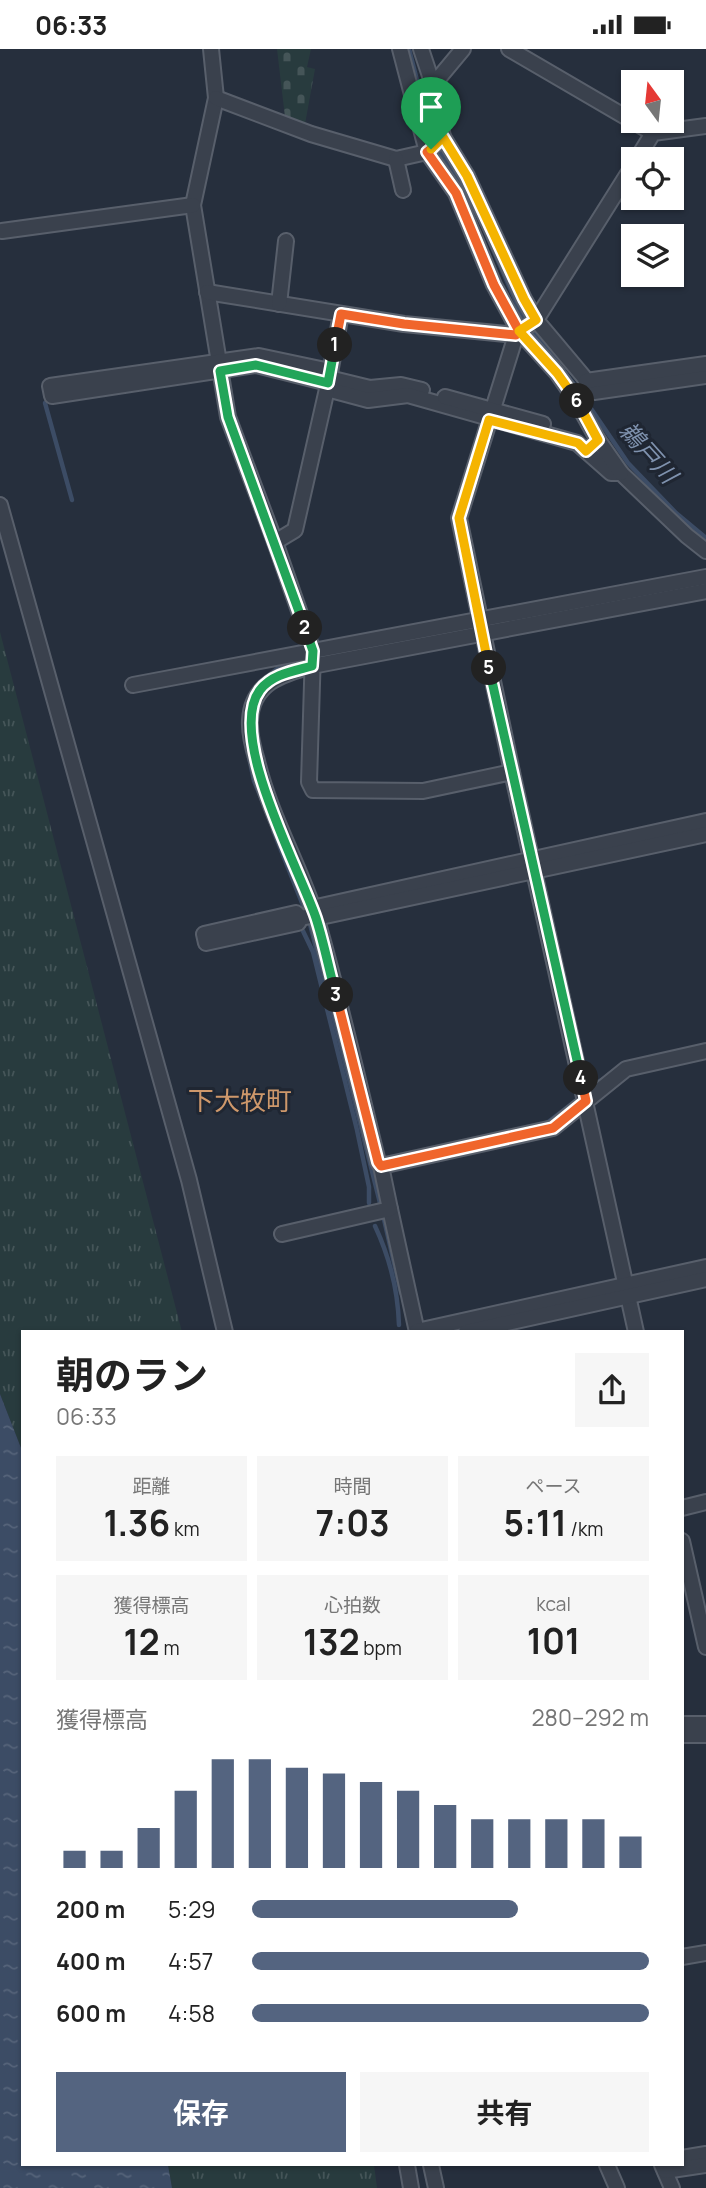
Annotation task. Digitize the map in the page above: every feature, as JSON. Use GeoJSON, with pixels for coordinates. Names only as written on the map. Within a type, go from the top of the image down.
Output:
{"type":"FeatureCollection","features":[{"type":"Feature","properties":{"kind":"street"},"geometry":{"type":"LineString","coordinates":[[211,49],[216,98],[193,205],[228,417],[275,542],[312,658],[309,782],[313,790],[423,791],[512,772]]}},
{"type":"Feature","properties":{"kind":"street"},"geometry":{"type":"LineString","coordinates":[[400,49],[435,144],[494,285],[557,373],[621,473],[706,551]]}},
{"type":"Feature","properties":{"kind":"street"},"geometry":{"type":"LineString","coordinates":[[421,49],[433,85],[435,144],[467,176],[524,299],[525,328]]}},
{"type":"Feature","properties":{"kind":"street"},"geometry":{"type":"LineString","coordinates":[[433,85],[463,49]]}},
{"type":"Feature","properties":{"kind":"street"},"geometry":{"type":"LineString","coordinates":[[509,49],[621,114]]}},
{"type":"Feature","properties":{"kind":"street"},"geometry":{"type":"LineString","coordinates":[[216,98],[311,134],[397,159],[435,144]]}},
{"type":"Feature","properties":{"kind":"street"},"geometry":{"type":"LineString","coordinates":[[684,129],[706,126]]}},
{"type":"Feature","properties":{"kind":"street"},"geometry":{"type":"LineString","coordinates":[[644,147],[653,133]]}},
{"type":"Feature","properties":{"kind":"street"},"geometry":{"type":"LineString","coordinates":[[397,159],[403,190]]}},
{"type":"Feature","properties":{"kind":"street"},"geometry":{"type":"LineString","coordinates":[[621,184],[525,328],[491,415],[459,518],[512,772],[636,1330]]}},
{"type":"Feature","properties":{"kind":"street"},"geometry":{"type":"LineString","coordinates":[[2,231],[193,205]]}},
{"type":"Feature","properties":{"kind":"street"},"geometry":{"type":"LineString","coordinates":[[279,304],[286,241]]}},
{"type":"Feature","properties":{"kind":"street"},"geometry":{"type":"LineString","coordinates":[[208,292],[404,324],[525,328],[586,381],[594,392],[706,376]]}},
{"type":"Feature","properties":{"kind":"street"},"geometry":{"type":"LineString","coordinates":[[275,542],[295,530],[341,314]]}},
{"type":"Feature","properties":{"kind":"street"},"geometry":{"type":"LineString","coordinates":[[220,366],[50,386],[52,396],[220,366],[259,356],[329,380],[370,389],[401,385],[578,443],[611,473],[621,473]]}},
{"type":"Feature","properties":{"kind":"street"},"geometry":{"type":"LineString","coordinates":[[586,381],[706,364]]}},
{"type":"Feature","properties":{"kind":"street"},"geometry":{"type":"LineString","coordinates":[[491,415],[598,440]]}},
{"type":"Feature","properties":{"kind":"street"},"geometry":{"type":"LineString","coordinates":[[586,451],[598,440]]}},
{"type":"Feature","properties":{"kind":"street"},"geometry":{"type":"LineString","coordinates":[[0,505],[189,1180],[225,1330]]}},
{"type":"Feature","properties":{"kind":"street"},"geometry":{"type":"LineString","coordinates":[[133,685],[312,658],[481,626],[706,577]]}},
{"type":"Feature","properties":{"kind":"street"},"geometry":{"type":"LineString","coordinates":[[481,626],[706,591]]}},
{"type":"Feature","properties":{"kind":"street"},"geometry":{"type":"LineString","coordinates":[[312,658],[268,681],[258,691],[250,719],[251,740],[261,779],[311,915],[381,1166],[417,1330]]}},
{"type":"Feature","properties":{"kind":"street"},"geometry":{"type":"LineString","coordinates":[[533,866],[706,821]]}},
{"type":"Feature","properties":{"kind":"street"},"geometry":{"type":"LineString","coordinates":[[311,915],[296,913],[204,934],[206,943],[298,923],[311,915],[533,866],[706,834]]}},
{"type":"Feature","properties":{"kind":"street"},"geometry":{"type":"LineString","coordinates":[[381,1166],[553,1128],[626,1069],[706,1051]]}},
{"type":"Feature","properties":{"kind":"street"},"geometry":{"type":"LineString","coordinates":[[282,1234],[390,1209]]}},
{"type":"Feature","properties":{"kind":"street"},"geometry":{"type":"LineString","coordinates":[[474,1330],[627,1291],[706,1267]]}},
{"type":"Feature","properties":{"kind":"street"},"geometry":{"type":"LineString","coordinates":[[422,1330],[627,1291],[706,1279]]}},
{"type":"Feature","properties":{"kind":"street"},"geometry":{"type":"LineString","coordinates":[[684,1507],[706,1502]]}},
{"type":"Feature","properties":{"kind":"street"},"geometry":{"type":"LineString","coordinates":[[684,1550],[706,1647]]}},
{"type":"Feature","properties":{"kind":"street"},"geometry":{"type":"LineString","coordinates":[[684,1724],[706,1724]]}},
{"type":"Feature","properties":{"kind":"street"},"geometry":{"type":"LineString","coordinates":[[684,1735],[706,1735]]}},
{"type":"Feature","properties":{"kind":"street"},"geometry":{"type":"LineString","coordinates":[[684,1957],[706,1953]]}},
{"type":"Feature","properties":{"kind":"street"},"geometry":{"type":"LineString","coordinates":[[684,2158],[706,2154]]}},
{"type":"Feature","properties":{"kind":"street"},"geometry":{"type":"LineString","coordinates":[[671,2188],[663,2168],[706,2165]]}},
{"type":"Feature","properties":{"kind":"street"},"geometry":{"type":"LineString","coordinates":[[407,2166],[411,2188]]}},
{"type":"Feature","properties":{"kind":"street"},"geometry":{"type":"LineString","coordinates":[[431,2166],[436,2188]]}},
{"type":"Feature","properties":{"kind":"street"},"geometry":{"type":"LineString","coordinates":[[607,2166],[617,2188]]}},
{"type":"Feature","properties":{"kind":"green space"},"geometry":{"type":"Polygon","coordinates":[[[277,49],[311,49],[307,67],[315,69],[305,124],[285,117],[277,49]]]}},
{"type":"Feature","properties":{"kind":"green space"},"geometry":{"type":"Polygon","coordinates":[[[0,632],[181,1330],[21,1330],[21,1448],[0,1394],[0,632]]]}},
{"type":"Feature","properties":{"kind":"green space"},"geometry":{"type":"Polygon","coordinates":[[[168,2166],[374,2166],[377,2188],[172,2188],[168,2166]]]}},
{"type":"Feature","properties":{"kind":"water"},"geometry":{"type":"Polygon","coordinates":[[[0,1394],[21,1448],[21,2166],[168,2166],[172,2188],[0,2188],[0,1394]]]}},
{"type":"Feature","properties":{"kind":"waterway","name":"鵜戸川"},"geometry":{"type":"LineString","coordinates":[[409,49],[432,139],[464,187],[482,224]]}},
{"type":"Feature","properties":{"kind":"waterway","name":"鵜戸川"},"geometry":{"type":"LineString","coordinates":[[488,238],[524,320],[579,391],[628,463],[676,513],[706,538]]}},
{"type":"Feature","properties":{"kind":"waterway"},"geometry":{"type":"LineString","coordinates":[[45,403],[72,500]]}},
{"type":"Feature","properties":{"kind":"waterway"},"geometry":{"type":"LineString","coordinates":[[432,636],[476,628]]}},
{"type":"Feature","properties":{"kind":"waterway"},"geometry":{"type":"LineString","coordinates":[[260,682],[277,669],[298,663]]}},
{"type":"Feature","properties":{"kind":"waterway"},"geometry":{"type":"LineString","coordinates":[[249,757],[254,781],[264,805]]}},
{"type":"Feature","properties":{"kind":"waterway"},"geometry":{"type":"LineString","coordinates":[[273,830],[306,913]]}},
{"type":"Feature","properties":{"kind":"waterway"},"geometry":{"type":"LineString","coordinates":[[309,920],[381,1207]]}},
{"type":"Feature","properties":{"kind":"waterway"},"geometry":{"type":"LineString","coordinates":[[303,931],[313,952],[357,1130],[369,1187],[369,1203]]}},
{"type":"Feature","properties":{"kind":"waterway"},"geometry":{"type":"LineString","coordinates":[[591,1087],[605,1078]]}},
{"type":"Feature","properties":{"kind":"waterway"},"geometry":{"type":"LineString","coordinates":[[547,1123],[578,1099]]}},
{"type":"Feature","properties":{"kind":"waterway"},"geometry":{"type":"LineString","coordinates":[[383,1215],[401,1293]]}},
{"type":"Feature","properties":{"kind":"waterway"},"geometry":{"type":"LineString","coordinates":[[375,1226],[392,1274],[399,1325]]}},
{"type":"Feature","properties":{"kind":"district","name":"下大牧町"},"geometry":{"type":"Point","coordinates":[240,1101]}},
{"type":"Feature","properties":{"kind":"route"},"geometry":{"type":"LineString","coordinates":[[431,149],[427,152],[456,193],[494,285],[519,331],[516,335],[404,324],[341,314],[328,383],[256,365],[220,371],[228,417],[313,651],[312,666],[282,674],[268,681],[258,691],[250,719],[251,740],[261,779],[316,918],[381,1166],[553,1128],[586,1101],[512,772],[459,518],[489,420],[578,443],[586,451],[598,440],[557,373],[519,331],[536,320],[467,176],[443,137],[431,149]]}}]}
